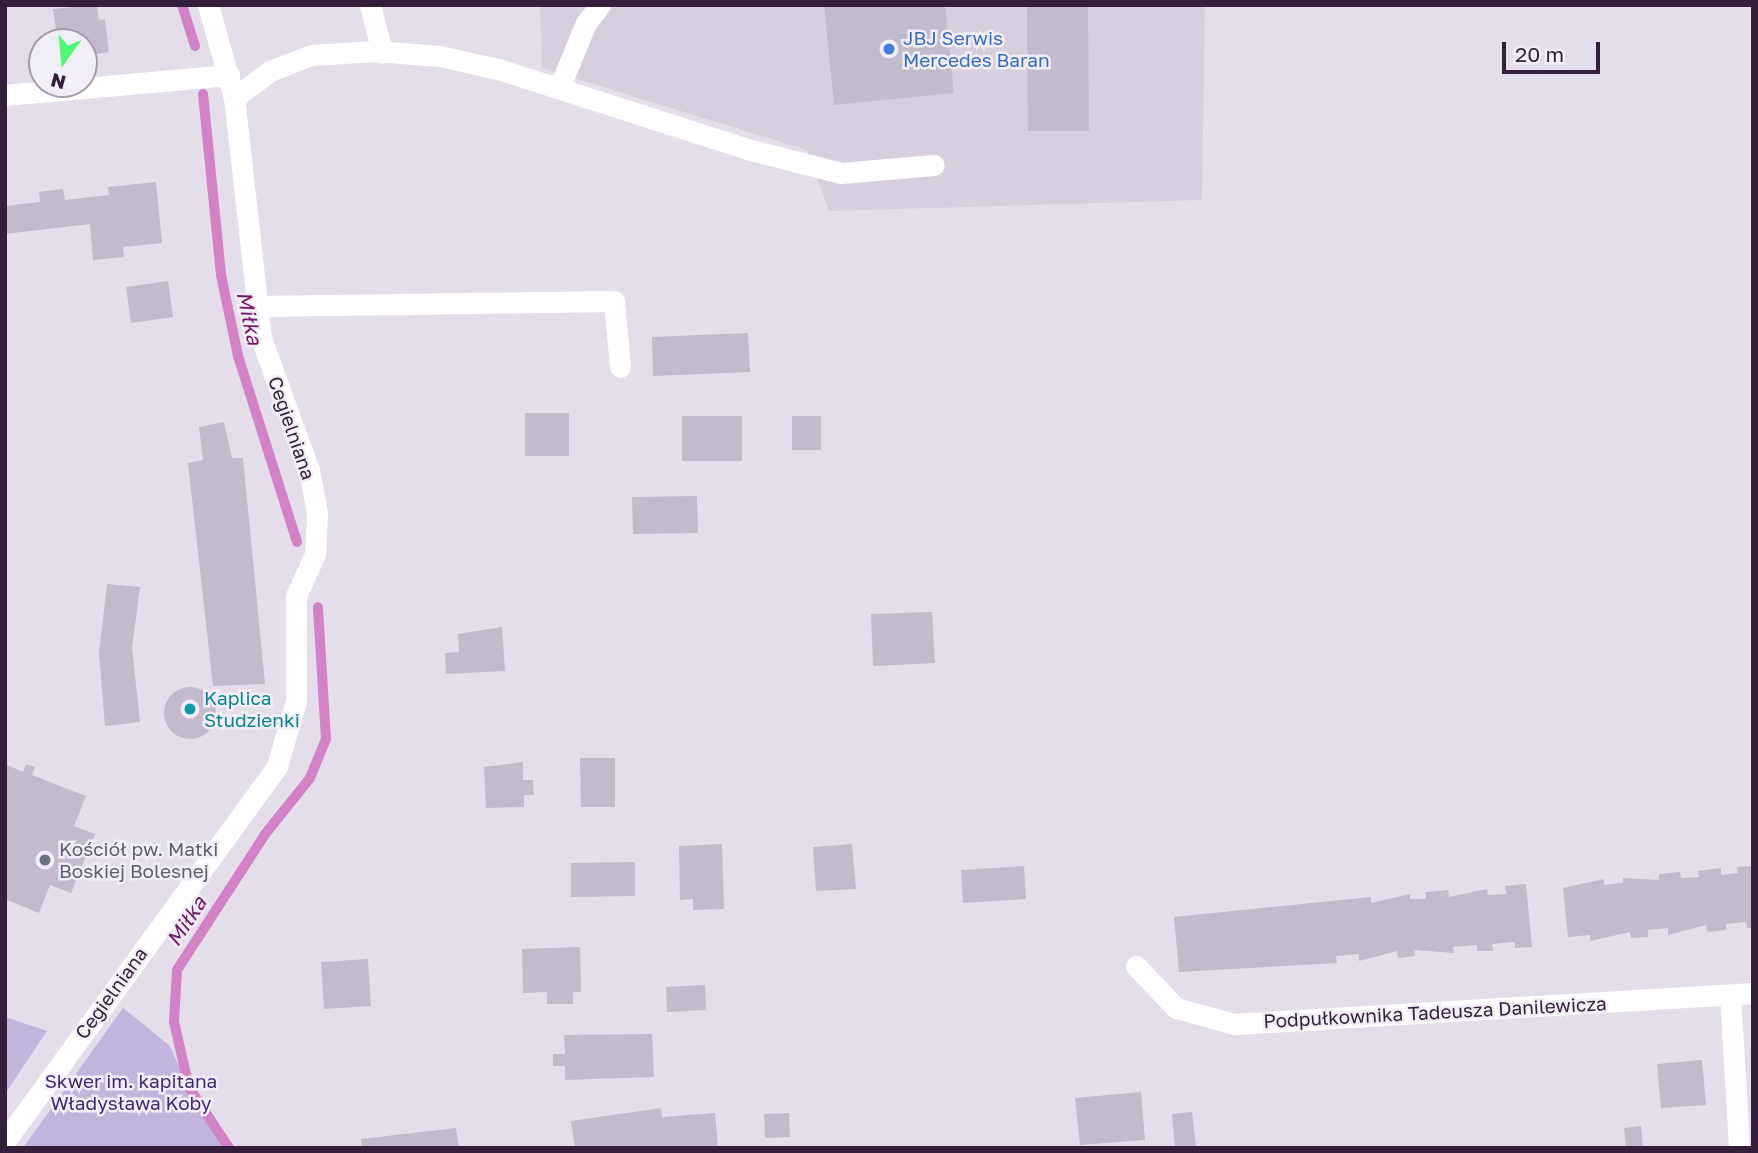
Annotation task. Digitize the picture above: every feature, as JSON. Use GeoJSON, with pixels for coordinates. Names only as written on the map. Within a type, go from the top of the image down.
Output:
{"type":"FeatureCollection","features":[{"type":"Feature","properties":{"kind":"street","name":"Cegielniana"},"geometry":{"type":"LineString","coordinates":[[5,1140],[277,766],[296,701],[296,596],[315,554],[317,513],[309,470],[261,338],[234,98],[208,5]]}},
{"type":"Feature","properties":{"kind":"street"},"geometry":{"type":"LineString","coordinates":[[370,5],[382,52]]}},
{"type":"Feature","properties":{"kind":"street"},"geometry":{"type":"LineString","coordinates":[[559,88],[586,23],[600,5]]}},
{"type":"Feature","properties":{"kind":"street"},"geometry":{"type":"LineString","coordinates":[[234,98],[249,83],[286,62],[311,55],[382,52],[463,60],[747,149],[841,173],[934,165]]}},
{"type":"Feature","properties":{"kind":"street"},"geometry":{"type":"LineString","coordinates":[[5,95],[229,75]]}},
{"type":"Feature","properties":{"kind":"street"},"geometry":{"type":"LineString","coordinates":[[257,306],[614,301],[620,367]]}},
{"type":"Feature","properties":{"kind":"street","name":"Podpułkownika Tadeusza Danilewicza"},"geometry":{"type":"LineString","coordinates":[[1136,966],[1176,1008],[1234,1024],[1753,993]]}},
{"type":"Feature","properties":{"kind":"street"},"geometry":{"type":"LineString","coordinates":[[1730,995],[1739,1148]]}},
{"type":"Feature","properties":{"kind":"shaded area"},"geometry":{"type":"Polygon","coordinates":[[[540,5],[1205,5],[1202,200],[829,211],[807,150],[542,68],[540,5]]]}},
{"type":"Feature","properties":{"kind":"green space","name":"Skwer im. kapitana Władysława Koby"},"geometry":{"type":"Polygon","coordinates":[[[123,1008],[169,1045],[199,1108],[236,1148],[23,1148],[123,1008]]]}},
{"type":"Feature","properties":{"kind":"green space"},"geometry":{"type":"Polygon","coordinates":[[[5,1017],[47,1031],[5,1094],[5,1017]]]}},
{"type":"Feature","properties":{"kind":"building"},"geometry":{"type":"Polygon","coordinates":[[[97,5],[99,20],[105,19],[109,52],[98,54],[98,28],[56,28],[53,9],[97,5]]]}},
{"type":"Feature","properties":{"kind":"building","name":"JBJ Serwis Mercedes Baran"},"geometry":{"type":"Polygon","coordinates":[[[824,5],[945,5],[954,93],[834,105],[824,5]]]}},
{"type":"Feature","properties":{"kind":"building"},"geometry":{"type":"Polygon","coordinates":[[[1027,5],[1088,5],[1089,131],[1028,131],[1027,5]]]}},
{"type":"Feature","properties":{"kind":"building"},"geometry":{"type":"Polygon","coordinates":[[[156,182],[162,243],[123,247],[124,257],[93,260],[90,224],[5,234],[5,206],[40,202],[39,192],[63,189],[65,200],[109,195],[108,187],[156,182]]]}},
{"type":"Feature","properties":{"kind":"building"},"geometry":{"type":"Polygon","coordinates":[[[168,281],[173,317],[131,323],[126,287],[168,281]]]}},
{"type":"Feature","properties":{"kind":"building"},"geometry":{"type":"Polygon","coordinates":[[[748,333],[750,372],[653,376],[652,337],[748,333]]]}},
{"type":"Feature","properties":{"kind":"building"},"geometry":{"type":"Polygon","coordinates":[[[525,413],[569,413],[569,456],[525,456],[525,413]]]}},
{"type":"Feature","properties":{"kind":"building"},"geometry":{"type":"Polygon","coordinates":[[[682,416],[742,416],[742,461],[682,461],[682,416]]]}},
{"type":"Feature","properties":{"kind":"building"},"geometry":{"type":"Polygon","coordinates":[[[792,416],[821,416],[821,450],[792,450],[792,416]]]}},
{"type":"Feature","properties":{"kind":"building"},"geometry":{"type":"Polygon","coordinates":[[[224,422],[232,458],[243,458],[265,684],[213,686],[188,463],[203,460],[199,427],[224,422]]]}},
{"type":"Feature","properties":{"kind":"building"},"geometry":{"type":"Polygon","coordinates":[[[697,496],[698,533],[633,534],[632,497],[697,496]]]}},
{"type":"Feature","properties":{"kind":"building"},"geometry":{"type":"Polygon","coordinates":[[[107,584],[140,587],[132,648],[140,722],[105,726],[99,653],[107,584]]]}},
{"type":"Feature","properties":{"kind":"building"},"geometry":{"type":"Polygon","coordinates":[[[932,612],[935,663],[873,666],[871,614],[932,612]]]}},
{"type":"Feature","properties":{"kind":"building"},"geometry":{"type":"Polygon","coordinates":[[[502,627],[505,671],[446,674],[445,653],[459,652],[458,634],[502,627]]]}},
{"type":"Feature","properties":{"kind":"building","name":"Kaplica Studzienki"},"geometry":{"type":"Polygon","coordinates":[[[190,687],[200,689],[208,695],[214,703],[214,723],[208,731],[200,737],[190,739],[180,737],[172,731],[166,723],[164,713],[166,703],[172,695],[180,689],[190,687]]]}},
{"type":"Feature","properties":{"kind":"building"},"geometry":{"type":"Polygon","coordinates":[[[580,758],[615,758],[615,807],[581,807],[580,758]]]}},
{"type":"Feature","properties":{"kind":"building"},"geometry":{"type":"Polygon","coordinates":[[[523,762],[523,780],[533,780],[534,795],[524,795],[524,807],[486,808],[484,767],[523,762]]]}},
{"type":"Feature","properties":{"kind":"building","name":"Kościół pw. Matki Boskiej Bolesnej"},"geometry":{"type":"Polygon","coordinates":[[[5,764],[23,772],[26,764],[35,767],[32,775],[86,796],[74,826],[95,834],[71,893],[50,885],[39,913],[5,899],[5,764]]]}},
{"type":"Feature","properties":{"kind":"building"},"geometry":{"type":"Polygon","coordinates":[[[722,844],[724,909],[693,910],[693,899],[680,900],[679,846],[722,844]]]}},
{"type":"Feature","properties":{"kind":"building"},"geometry":{"type":"Polygon","coordinates":[[[852,844],[856,889],[816,891],[813,847],[852,844]]]}},
{"type":"Feature","properties":{"kind":"building"},"geometry":{"type":"Polygon","coordinates":[[[635,862],[635,896],[571,897],[571,863],[635,862]]]}},
{"type":"Feature","properties":{"kind":"building"},"geometry":{"type":"Polygon","coordinates":[[[1024,866],[1026,899],[963,903],[961,870],[1024,866]]]}},
{"type":"Feature","properties":{"kind":"building"},"geometry":{"type":"Polygon","coordinates":[[[1753,866],[1753,928],[1747,928],[1746,922],[1726,924],[1726,930],[1707,932],[1706,925],[1668,935],[1668,928],[1648,930],[1648,937],[1631,938],[1630,932],[1590,941],[1590,935],[1568,937],[1563,888],[1604,879],[1604,885],[1623,883],[1623,878],[1659,880],[1659,874],[1680,872],[1681,878],[1699,877],[1698,871],[1721,868],[1721,875],[1738,873],[1737,867],[1753,866]]]}},
{"type":"Feature","properties":{"kind":"building"},"geometry":{"type":"Polygon","coordinates":[[[1526,884],[1532,947],[1515,948],[1515,942],[1492,944],[1493,951],[1477,951],[1477,945],[1453,947],[1454,953],[1414,950],[1415,956],[1398,958],[1397,951],[1359,961],[1359,954],[1336,956],[1337,963],[1179,972],[1174,917],[1371,897],[1371,903],[1410,894],[1410,899],[1426,899],[1426,892],[1448,890],[1449,897],[1487,889],[1488,895],[1506,894],[1505,886],[1526,884]]]}},
{"type":"Feature","properties":{"kind":"building"},"geometry":{"type":"Polygon","coordinates":[[[580,947],[581,992],[573,992],[573,1004],[547,1004],[547,992],[523,993],[522,949],[580,947]]]}},
{"type":"Feature","properties":{"kind":"building"},"geometry":{"type":"Polygon","coordinates":[[[368,959],[371,1006],[324,1009],[321,962],[368,959]]]}},
{"type":"Feature","properties":{"kind":"building"},"geometry":{"type":"Polygon","coordinates":[[[705,985],[706,1010],[667,1012],[666,987],[705,985]]]}},
{"type":"Feature","properties":{"kind":"building"},"geometry":{"type":"Polygon","coordinates":[[[652,1034],[654,1077],[565,1080],[565,1066],[553,1066],[553,1054],[565,1054],[564,1035],[652,1034]]]}},
{"type":"Feature","properties":{"kind":"building"},"geometry":{"type":"Polygon","coordinates":[[[1702,1060],[1706,1105],[1661,1108],[1657,1064],[1702,1060]]]}},
{"type":"Feature","properties":{"kind":"building"},"geometry":{"type":"Polygon","coordinates":[[[1141,1092],[1145,1140],[1080,1145],[1075,1098],[1141,1092]]]}},
{"type":"Feature","properties":{"kind":"building"},"geometry":{"type":"Polygon","coordinates":[[[661,1108],[662,1117],[715,1113],[718,1148],[575,1148],[571,1121],[661,1108]]]}},
{"type":"Feature","properties":{"kind":"building"},"geometry":{"type":"Polygon","coordinates":[[[1192,1112],[1196,1148],[1175,1148],[1172,1114],[1192,1112]]]}},
{"type":"Feature","properties":{"kind":"building"},"geometry":{"type":"Polygon","coordinates":[[[789,1113],[790,1137],[765,1138],[764,1114],[789,1113]]]}},
{"type":"Feature","properties":{"kind":"building"},"geometry":{"type":"Polygon","coordinates":[[[1641,1126],[1643,1148],[1626,1148],[1624,1128],[1641,1126]]]}},
{"type":"Feature","properties":{"kind":"building"},"geometry":{"type":"Polygon","coordinates":[[[456,1128],[459,1148],[362,1148],[361,1139],[456,1128]]]}},
{"type":"Feature","properties":{"kind":"waterway","name":"Miłka"},"geometry":{"type":"LineString","coordinates":[[182,5],[195,46]]}},
{"type":"Feature","properties":{"kind":"waterway","name":"Miłka"},"geometry":{"type":"LineString","coordinates":[[203,94],[221,275],[238,356],[297,542]]}},
{"type":"Feature","properties":{"kind":"waterway","name":"Miłka"},"geometry":{"type":"LineString","coordinates":[[229,1148],[189,1087],[174,1022],[177,970],[266,833],[310,778],[326,739],[318,607]]}},
{"type":"Feature","properties":{"kind":"place","name":"JBJ Serwis Mercedes Baran"},"geometry":{"type":"Point","coordinates":[889,49]}},
{"type":"Feature","properties":{"kind":"place","name":"Kaplica Studzienki"},"geometry":{"type":"Point","coordinates":[190,709]}},
{"type":"Feature","properties":{"kind":"place","name":"Kościół pw. Matki Boskiej Bolesnej"},"geometry":{"type":"Point","coordinates":[45,860]}}]}
